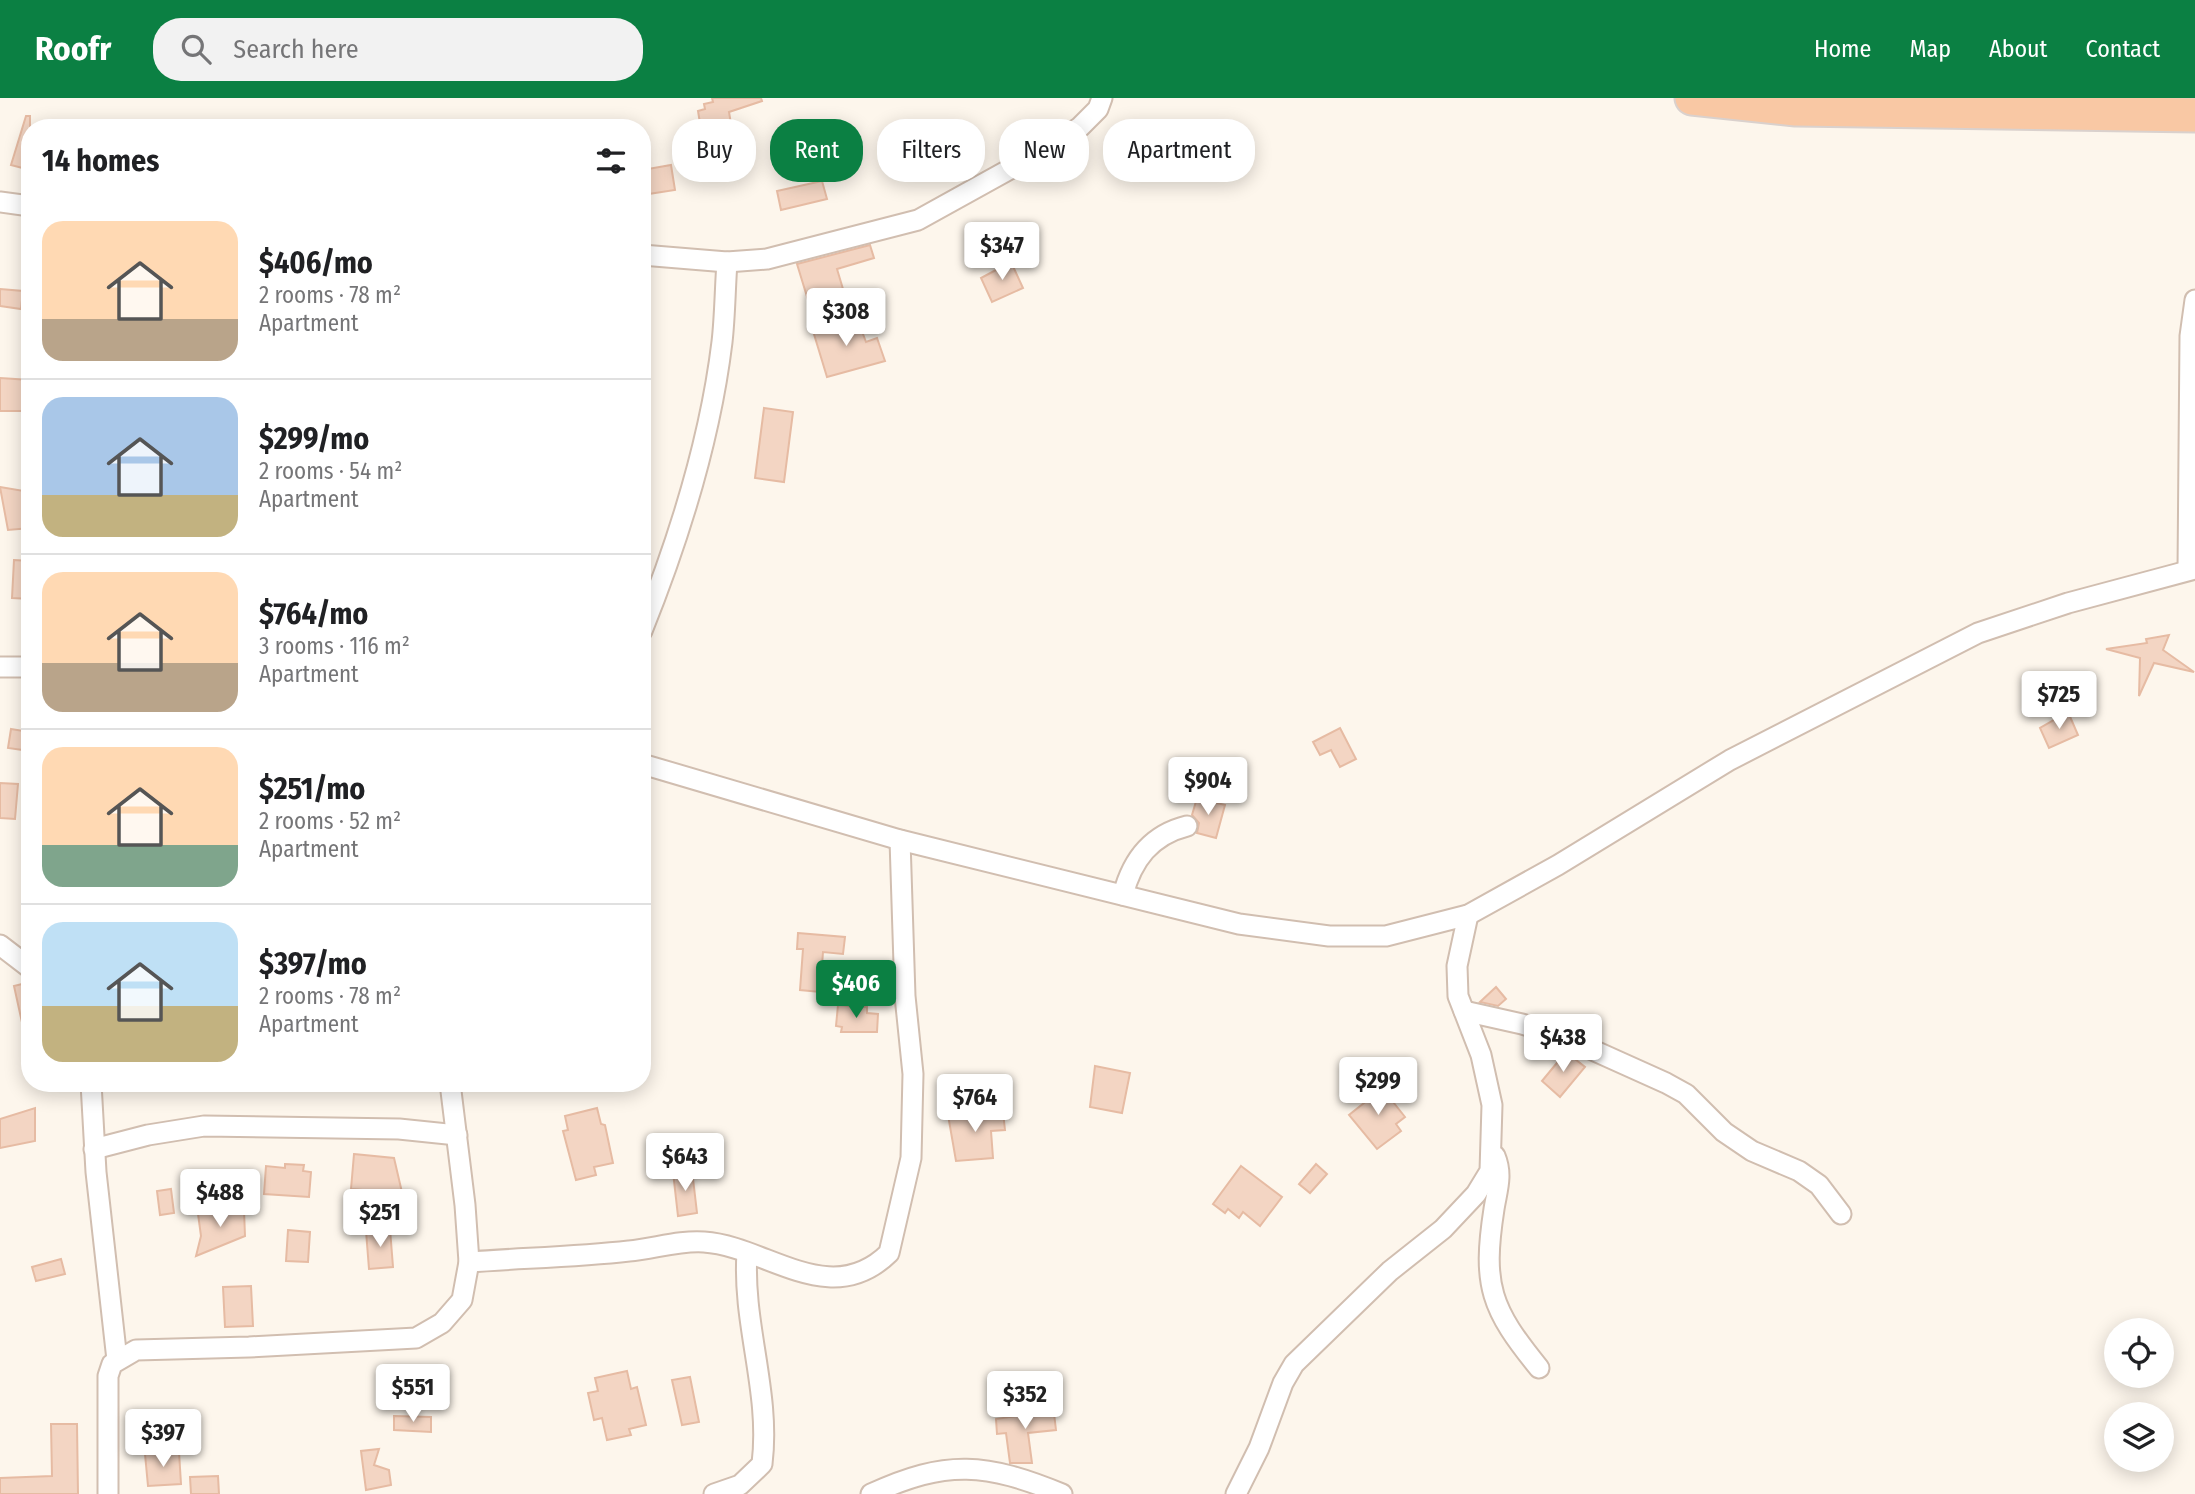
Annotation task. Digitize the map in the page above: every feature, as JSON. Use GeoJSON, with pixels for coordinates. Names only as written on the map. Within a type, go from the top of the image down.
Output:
{"type":"FeatureCollection","features":[{"type":"Feature","properties":{"kind":"highway"},"geometry":{"type":"LineString","coordinates":[[1692,98],[1796,109],[2195,115]]}},
{"type":"Feature","properties":{"kind":"street"},"geometry":{"type":"LineString","coordinates":[[651,256],[727,262],[767,259],[918,220],[1048,148],[1080,127],[1098,109],[1102,98]]}},
{"type":"Feature","properties":{"kind":"street"},"geometry":{"type":"LineString","coordinates":[[0,202],[21,205]]}},
{"type":"Feature","properties":{"kind":"street"},"geometry":{"type":"LineString","coordinates":[[651,608],[669,563],[701,450],[722,343],[727,262]]}},
{"type":"Feature","properties":{"kind":"street"},"geometry":{"type":"LineString","coordinates":[[651,767],[900,841],[1239,924],[1329,936],[1386,936],[1468,915],[1558,865],[1730,760],[1978,633],[2068,603],[2191,570],[2190,335],[2195,300]]}},
{"type":"Feature","properties":{"kind":"street"},"geometry":{"type":"LineString","coordinates":[[0,667],[21,667]]}},
{"type":"Feature","properties":{"kind":"street"},"geometry":{"type":"LineString","coordinates":[[1123,895],[1133,868],[1152,841],[1163,833],[1187,826]]}},
{"type":"Feature","properties":{"kind":"street"},"geometry":{"type":"LineString","coordinates":[[469,1262],[629,1251],[700,1241],[730,1245],[806,1275],[836,1276],[867,1271],[889,1253],[911,1158],[912,1098],[904,982],[900,841]]}},
{"type":"Feature","properties":{"kind":"street"},"geometry":{"type":"LineString","coordinates":[[1236,1494],[1259,1448],[1283,1383],[1294,1364],[1390,1271],[1443,1229],[1465,1206],[1490,1171],[1492,1105],[1481,1055],[1458,996],[1457,966],[1468,915]]}},
{"type":"Feature","properties":{"kind":"street"},"geometry":{"type":"LineString","coordinates":[[0,945],[21,961]]}},
{"type":"Feature","properties":{"kind":"street"},"geometry":{"type":"LineString","coordinates":[[1464,1011],[1522,1024],[1566,1038],[1686,1094],[1724,1132],[1752,1151],[1800,1171],[1819,1185],[1841,1214]]}},
{"type":"Feature","properties":{"kind":"street"},"geometry":{"type":"LineString","coordinates":[[91,1092],[94,1149],[117,1360]]}},
{"type":"Feature","properties":{"kind":"street"},"geometry":{"type":"LineString","coordinates":[[108,1494],[108,1376],[112,1364],[128,1352],[154,1348],[249,1348],[416,1338],[442,1324],[462,1300],[469,1262],[451,1092]]}},
{"type":"Feature","properties":{"kind":"street"},"geometry":{"type":"LineString","coordinates":[[94,1149],[148,1135],[204,1126],[399,1129],[457,1136]]}},
{"type":"Feature","properties":{"kind":"street"},"geometry":{"type":"LineString","coordinates":[[1491,1145],[1500,1175],[1488,1272],[1493,1299],[1508,1330],[1539,1368]]}},
{"type":"Feature","properties":{"kind":"street"},"geometry":{"type":"LineString","coordinates":[[714,1494],[746,1490],[762,1464],[765,1407],[745,1281],[747,1253]]}},
{"type":"Feature","properties":{"kind":"street"},"geometry":{"type":"LineString","coordinates":[[871,1494],[898,1482],[943,1468],[1006,1474],[1062,1494]]}},
{"type":"Feature","properties":{"kind":"building"},"geometry":{"type":"Polygon","coordinates":[[[712,98],[761,98],[762,101],[729,112],[730,119],[699,119],[698,111],[705,109],[704,104],[713,102],[712,98]]]}},
{"type":"Feature","properties":{"kind":"building"},"geometry":{"type":"Polygon","coordinates":[[[21,132],[21,168],[11,165],[21,132]]]}},
{"type":"Feature","properties":{"kind":"building"},"geometry":{"type":"Polygon","coordinates":[[[671,165],[675,190],[651,194],[651,168],[671,165]]]}},
{"type":"Feature","properties":{"kind":"building"},"geometry":{"type":"Polygon","coordinates":[[[822,182],[827,199],[781,210],[777,191],[822,182]]]}},
{"type":"Feature","properties":{"kind":"building"},"geometry":{"type":"Polygon","coordinates":[[[870,245],[874,258],[837,269],[843,289],[808,300],[797,264],[870,245]]]}},
{"type":"Feature","properties":{"kind":"building"},"geometry":{"type":"Polygon","coordinates":[[[1011,262],[1023,288],[992,302],[981,278],[1011,262]]]}},
{"type":"Feature","properties":{"kind":"building"},"geometry":{"type":"Polygon","coordinates":[[[0,289],[21,291],[21,309],[0,306],[0,289]]]}},
{"type":"Feature","properties":{"kind":"building"},"geometry":{"type":"Polygon","coordinates":[[[857,318],[866,342],[877,338],[885,361],[827,377],[813,331],[857,318]]]}},
{"type":"Feature","properties":{"kind":"building"},"geometry":{"type":"Polygon","coordinates":[[[0,378],[21,379],[21,411],[0,411],[0,378]]]}},
{"type":"Feature","properties":{"kind":"building"},"geometry":{"type":"Polygon","coordinates":[[[764,408],[793,412],[784,482],[755,478],[764,408]]]}},
{"type":"Feature","properties":{"kind":"building"},"geometry":{"type":"Polygon","coordinates":[[[0,487],[21,490],[21,529],[8,530],[0,487]]]}},
{"type":"Feature","properties":{"kind":"building"},"geometry":{"type":"Polygon","coordinates":[[[14,560],[21,560],[21,598],[12,598],[14,560]]]}},
{"type":"Feature","properties":{"kind":"building"},"geometry":{"type":"Polygon","coordinates":[[[2169,635],[2163,650],[2194,672],[2154,663],[2139,696],[2140,658],[2106,649],[2147,643],[2146,639],[2169,635]]]}},
{"type":"Feature","properties":{"kind":"building"},"geometry":{"type":"Polygon","coordinates":[[[2068,712],[2078,735],[2049,748],[2040,728],[2068,712]]]}},
{"type":"Feature","properties":{"kind":"building"},"geometry":{"type":"Polygon","coordinates":[[[1340,728],[1356,759],[1340,767],[1331,750],[1320,755],[1313,742],[1340,728]]]}},
{"type":"Feature","properties":{"kind":"building"},"geometry":{"type":"Polygon","coordinates":[[[11,729],[21,731],[21,750],[8,748],[11,729]]]}},
{"type":"Feature","properties":{"kind":"building"},"geometry":{"type":"Polygon","coordinates":[[[0,783],[18,784],[15,819],[0,818],[0,783]]]}},
{"type":"Feature","properties":{"kind":"building"},"geometry":{"type":"Polygon","coordinates":[[[1197,798],[1225,805],[1216,838],[1197,833],[1199,823],[1192,815],[1197,798]]]}},
{"type":"Feature","properties":{"kind":"building"},"geometry":{"type":"Polygon","coordinates":[[[798,933],[845,937],[843,954],[823,952],[820,992],[800,990],[803,949],[797,949],[798,933]]]}},
{"type":"Feature","properties":{"kind":"building"},"geometry":{"type":"Polygon","coordinates":[[[21,984],[21,1018],[14,986],[21,984]]]}},
{"type":"Feature","properties":{"kind":"building"},"geometry":{"type":"Polygon","coordinates":[[[1496,987],[1506,999],[1498,1006],[1480,1002],[1496,987]]]}},
{"type":"Feature","properties":{"kind":"building"},"geometry":{"type":"Polygon","coordinates":[[[838,1005],[867,1007],[867,1013],[878,1014],[877,1032],[841,1032],[842,1027],[836,1026],[838,1005]]]}},
{"type":"Feature","properties":{"kind":"building"},"geometry":{"type":"Polygon","coordinates":[[[1566,1052],[1585,1067],[1560,1097],[1542,1081],[1566,1052]]]}},
{"type":"Feature","properties":{"kind":"building"},"geometry":{"type":"Polygon","coordinates":[[[1095,1066],[1130,1073],[1122,1113],[1090,1107],[1095,1066]]]}},
{"type":"Feature","properties":{"kind":"building"},"geometry":{"type":"Polygon","coordinates":[[[1378,1083],[1405,1117],[1396,1124],[1401,1131],[1377,1149],[1349,1115],[1369,1099],[1365,1094],[1378,1083]]]}},
{"type":"Feature","properties":{"kind":"building"},"geometry":{"type":"Polygon","coordinates":[[[35,1108],[35,1141],[0,1148],[0,1119],[35,1108]]]}},
{"type":"Feature","properties":{"kind":"building"},"geometry":{"type":"Polygon","coordinates":[[[597,1108],[601,1124],[605,1125],[613,1163],[594,1167],[596,1175],[576,1180],[563,1131],[568,1130],[565,1116],[597,1108]]]}},
{"type":"Feature","properties":{"kind":"building"},"geometry":{"type":"Polygon","coordinates":[[[1003,1112],[1005,1130],[991,1131],[993,1158],[956,1161],[948,1115],[1003,1112]]]}},
{"type":"Feature","properties":{"kind":"building"},"geometry":{"type":"Polygon","coordinates":[[[354,1154],[394,1158],[404,1201],[409,1202],[406,1218],[380,1214],[384,1192],[351,1189],[354,1154]]]}},
{"type":"Feature","properties":{"kind":"building"},"geometry":{"type":"Polygon","coordinates":[[[285,1164],[304,1165],[303,1171],[311,1172],[309,1197],[264,1194],[266,1166],[285,1168],[285,1164]]]}},
{"type":"Feature","properties":{"kind":"building"},"geometry":{"type":"Polygon","coordinates":[[[1316,1164],[1327,1174],[1310,1193],[1299,1184],[1316,1164]]]}},
{"type":"Feature","properties":{"kind":"building"},"geometry":{"type":"Polygon","coordinates":[[[1241,1166],[1282,1197],[1260,1226],[1243,1212],[1239,1218],[1228,1209],[1225,1213],[1213,1204],[1241,1166]]]}},
{"type":"Feature","properties":{"kind":"building"},"geometry":{"type":"Polygon","coordinates":[[[692,1170],[697,1213],[678,1216],[673,1172],[692,1170]]]}},
{"type":"Feature","properties":{"kind":"building"},"geometry":{"type":"Polygon","coordinates":[[[171,1189],[174,1213],[160,1215],[157,1191],[171,1189]]]}},
{"type":"Feature","properties":{"kind":"building"},"geometry":{"type":"Polygon","coordinates":[[[244,1210],[245,1236],[196,1256],[201,1236],[198,1214],[244,1210]]]}},
{"type":"Feature","properties":{"kind":"building"},"geometry":{"type":"Polygon","coordinates":[[[390,1229],[393,1267],[369,1269],[366,1231],[390,1229]]]}},
{"type":"Feature","properties":{"kind":"building"},"geometry":{"type":"Polygon","coordinates":[[[288,1230],[310,1232],[308,1262],[286,1261],[288,1230]]]}},
{"type":"Feature","properties":{"kind":"building"},"geometry":{"type":"Polygon","coordinates":[[[61,1259],[65,1274],[36,1281],[32,1267],[61,1259]]]}},
{"type":"Feature","properties":{"kind":"building"},"geometry":{"type":"Polygon","coordinates":[[[251,1286],[253,1326],[225,1327],[223,1287],[251,1286]]]}},
{"type":"Feature","properties":{"kind":"building"},"geometry":{"type":"Polygon","coordinates":[[[627,1371],[631,1389],[637,1387],[646,1425],[629,1429],[631,1435],[607,1440],[602,1418],[594,1420],[588,1393],[598,1391],[595,1378],[627,1371]]]}},
{"type":"Feature","properties":{"kind":"building"},"geometry":{"type":"Polygon","coordinates":[[[690,1377],[699,1422],[682,1425],[672,1380],[690,1377]]]}},
{"type":"Feature","properties":{"kind":"building"},"geometry":{"type":"Polygon","coordinates":[[[1053,1405],[1056,1430],[1028,1433],[1032,1463],[1010,1463],[1006,1433],[997,1434],[996,1419],[1023,1415],[1023,1409],[1053,1405]]]}},
{"type":"Feature","properties":{"kind":"building"},"geometry":{"type":"Polygon","coordinates":[[[394,1416],[431,1417],[431,1432],[394,1430],[394,1416]]]}},
{"type":"Feature","properties":{"kind":"building"},"geometry":{"type":"Polygon","coordinates":[[[51,1424],[77,1424],[78,1494],[0,1494],[0,1478],[52,1476],[51,1424]]]}},
{"type":"Feature","properties":{"kind":"building"},"geometry":{"type":"Polygon","coordinates":[[[379,1449],[374,1465],[389,1470],[391,1485],[366,1490],[361,1451],[379,1449]]]}},
{"type":"Feature","properties":{"kind":"building"},"geometry":{"type":"Polygon","coordinates":[[[179,1452],[181,1484],[148,1486],[145,1454],[179,1452]]]}},
{"type":"Feature","properties":{"kind":"building"},"geometry":{"type":"Polygon","coordinates":[[[218,1476],[219,1494],[191,1494],[190,1477],[218,1476]]]}}]}
